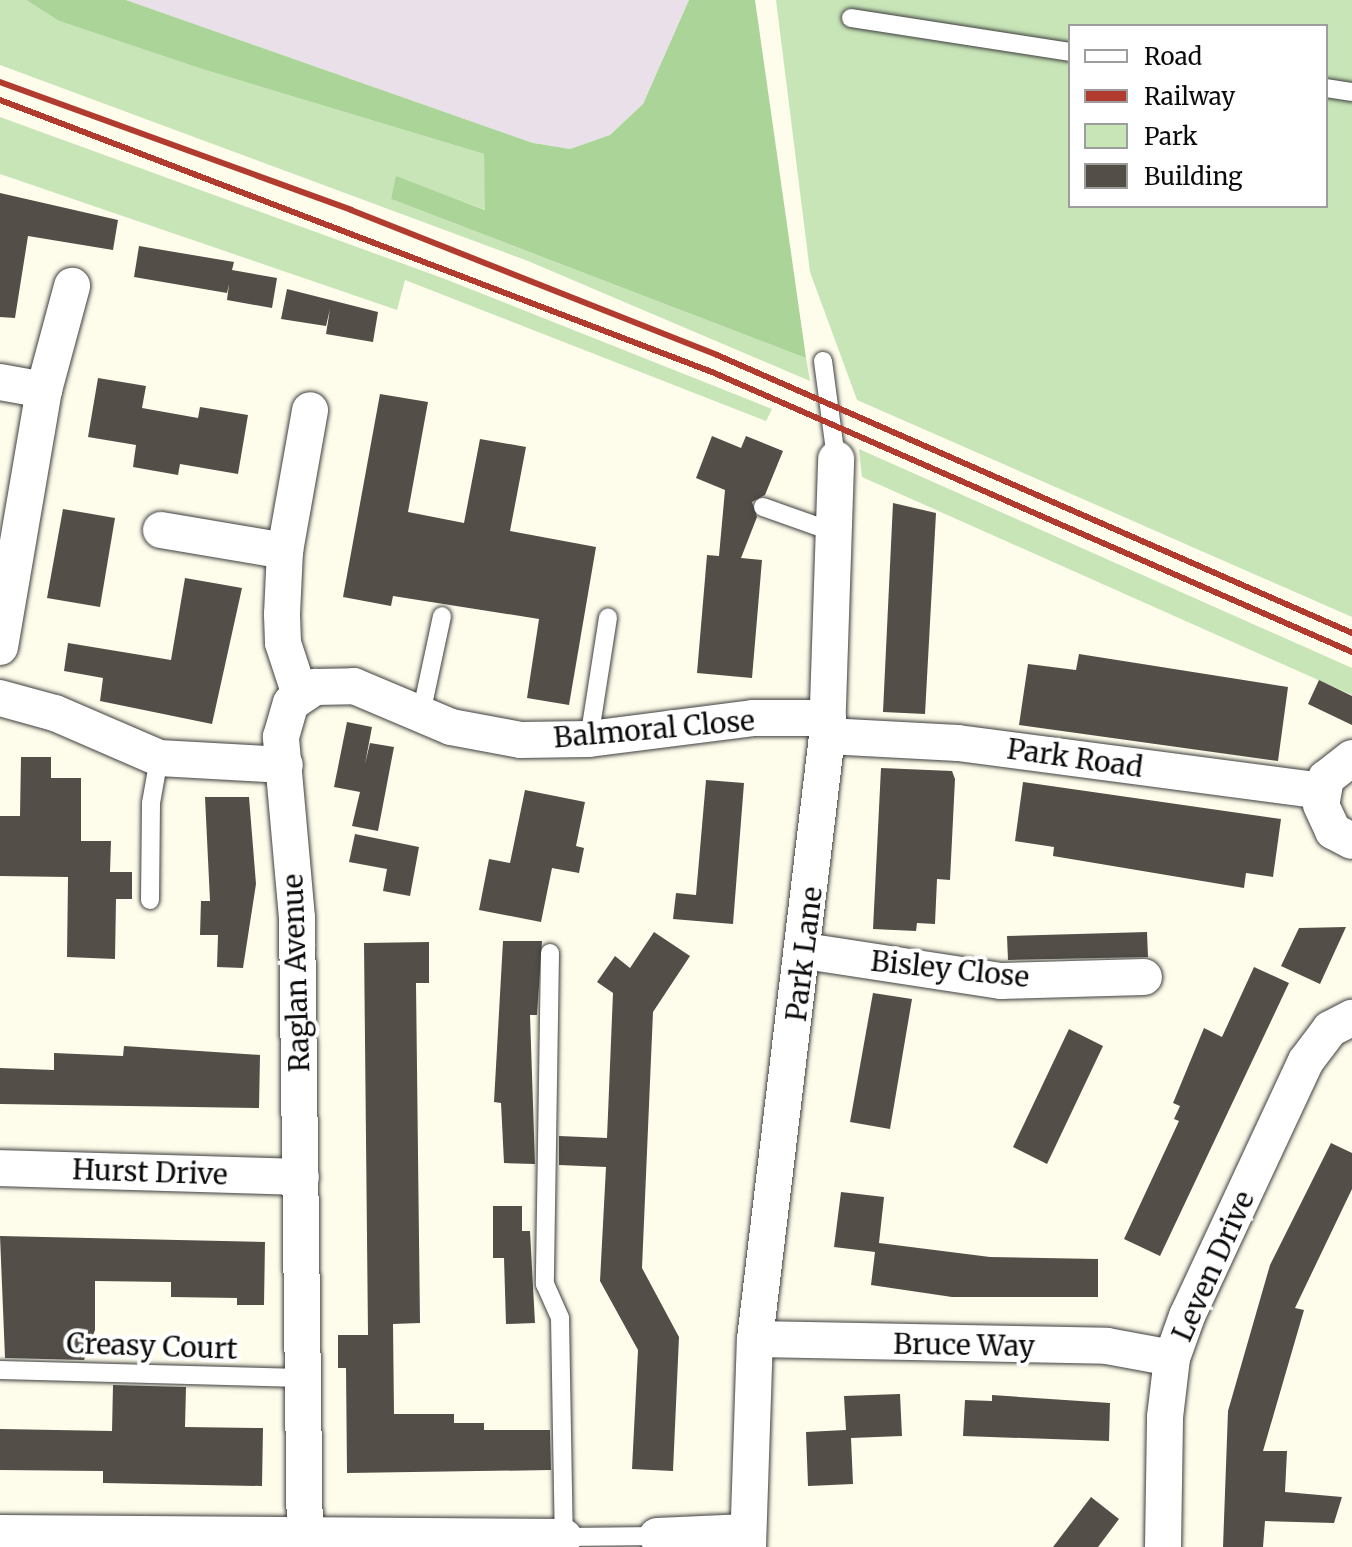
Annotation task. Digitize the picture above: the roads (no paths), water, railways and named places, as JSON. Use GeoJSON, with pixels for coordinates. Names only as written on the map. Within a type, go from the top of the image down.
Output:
{"type":"FeatureCollection","features":[{"type":"Feature","properties":{"kind":"street"},"geometry":{"type":"LineString","coordinates":[[0,647],[5,584],[44,390],[72,286]]}},
{"type":"Feature","properties":{"kind":"street"},"geometry":{"type":"LineString","coordinates":[[0,382],[44,390]]}},
{"type":"Feature","properties":{"kind":"street"},"geometry":{"type":"LineString","coordinates":[[300,695],[283,643],[285,551],[310,410]]}},
{"type":"Feature","properties":{"kind":"street","name":"Park Lane"},"geometry":{"type":"LineString","coordinates":[[748,1539],[755,1339],[805,951],[827,727],[836,533],[836,459]]}},
{"type":"Feature","properties":{"kind":"street"},"geometry":{"type":"LineString","coordinates":[[161,530],[285,551]]}},
{"type":"Feature","properties":{"kind":"street","name":"Balmoral Close"},"geometry":{"type":"LineString","coordinates":[[300,695],[334,684],[354,686],[421,714],[484,735],[589,739],[719,721],[827,727]]}},
{"type":"Feature","properties":{"kind":"street","name":"Raglan Avenue"},"geometry":{"type":"LineString","coordinates":[[300,695],[284,715],[297,918],[305,1542]]}},
{"type":"Feature","properties":{"kind":"street"},"geometry":{"type":"LineString","coordinates":[[0,698],[55,713],[159,758],[285,765]]}},
{"type":"Feature","properties":{"kind":"street","name":"Park Road"},"geometry":{"type":"LineString","coordinates":[[827,727],[1322,791]]}},
{"type":"Feature","properties":{"kind":"street"},"geometry":{"type":"LineString","coordinates":[[1352,758],[1336,767],[1322,791],[1325,819],[1352,841]]}},
{"type":"Feature","properties":{"kind":"street","name":"Bisley Close"},"geometry":{"type":"LineString","coordinates":[[805,951],[1001,981],[1144,977]]}},
{"type":"Feature","properties":{"kind":"street","name":"Leven Drive"},"geometry":{"type":"LineString","coordinates":[[1163,1547],[1172,1358],[1306,1061],[1330,1029],[1352,1018]]}},
{"type":"Feature","properties":{"kind":"street","name":"Hurst Drive"},"geometry":{"type":"LineString","coordinates":[[0,1168],[301,1177]]}},
{"type":"Feature","properties":{"kind":"street","name":"Bruce Way"},"geometry":{"type":"LineString","coordinates":[[755,1339],[1107,1346],[1172,1358]]}},
{"type":"Feature","properties":{"kind":"street"},"geometry":{"type":"LineString","coordinates":[[0,1533],[305,1542],[564,1542]]}},
{"type":"Feature","properties":{"kind":"street"},"geometry":{"type":"LineString","coordinates":[[657,1536],[748,1539]]}},
{"type":"Feature","properties":{"kind":"lane"},"geometry":{"type":"LineString","coordinates":[[851,18],[1068,52]]}},
{"type":"Feature","properties":{"kind":"lane"},"geometry":{"type":"LineString","coordinates":[[1328,88],[1352,92]]}},
{"type":"Feature","properties":{"kind":"lane","name":"Park Lane"},"geometry":{"type":"LineString","coordinates":[[823,361],[836,459]]}},
{"type":"Feature","properties":{"kind":"lane"},"geometry":{"type":"LineString","coordinates":[[763,507],[836,533]]}},
{"type":"Feature","properties":{"kind":"lane"},"geometry":{"type":"LineString","coordinates":[[421,714],[442,616]]}},
{"type":"Feature","properties":{"kind":"lane"},"geometry":{"type":"LineString","coordinates":[[589,739],[608,617]]}},
{"type":"Feature","properties":{"kind":"lane"},"geometry":{"type":"LineString","coordinates":[[150,900],[151,803],[159,758]]}},
{"type":"Feature","properties":{"kind":"lane"},"geometry":{"type":"LineString","coordinates":[[550,953],[545,1284],[560,1318],[564,1542],[657,1536]]}},
{"type":"Feature","properties":{"kind":"lane","name":"Creasy Court"},"geometry":{"type":"LineString","coordinates":[[0,1370],[302,1378]]}},
{"type":"Feature","properties":{"kind":"railway"},"geometry":{"type":"LineString","coordinates":[[0,82],[351,210],[717,355],[1352,633]]}},
{"type":"Feature","properties":{"kind":"railway"},"geometry":{"type":"LineString","coordinates":[[0,100],[712,372],[1352,652]]}}]}
